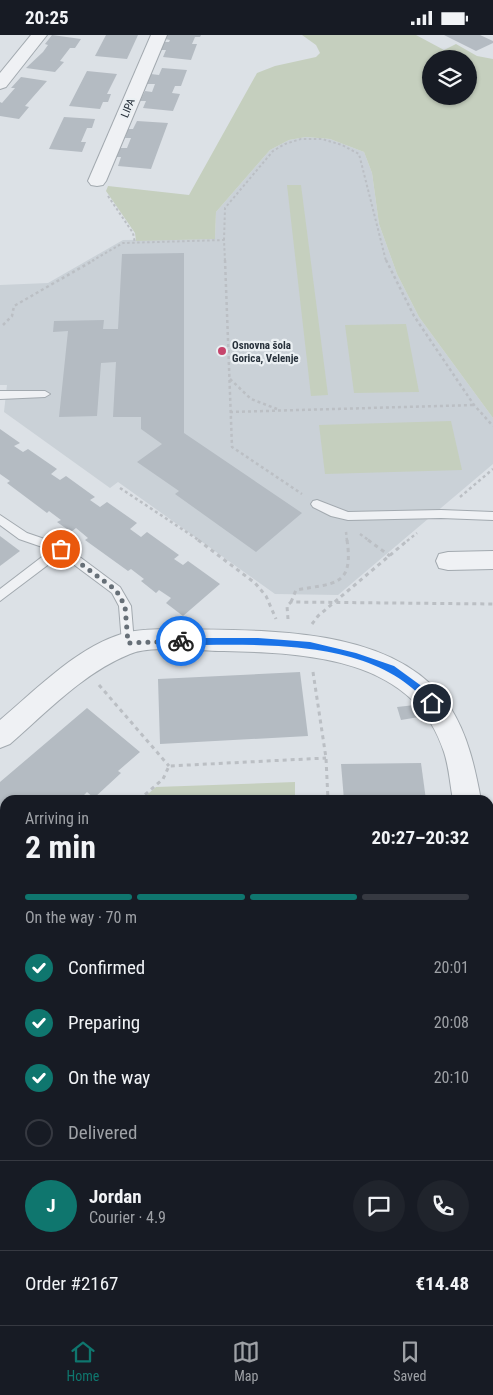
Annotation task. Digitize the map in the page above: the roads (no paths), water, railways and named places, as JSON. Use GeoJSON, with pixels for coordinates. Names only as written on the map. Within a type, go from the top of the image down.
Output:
{"type":"FeatureCollection","features":[{"type":"Feature","properties":{"kind":"street"},"geometry":{"type":"LineString","coordinates":[[0,84],[39,35]]}},
{"type":"Feature","properties":{"kind":"street","name":"LIPA"},"geometry":{"type":"LineString","coordinates":[[97,181],[159,35]]}},
{"type":"Feature","properties":{"kind":"street"},"geometry":{"type":"LineString","coordinates":[[448,561],[493,560]]}},
{"type":"Feature","properties":{"kind":"street"},"geometry":{"type":"LineString","coordinates":[[0,737],[83,667],[128,643],[151,641],[297,640],[356,656],[391,668],[424,693],[441,713],[457,747],[466,795]]}},
{"type":"Feature","properties":{"kind":"lane"},"geometry":{"type":"LineString","coordinates":[[0,395],[45,395]]}},
{"type":"Feature","properties":{"kind":"lane"},"geometry":{"type":"LineString","coordinates":[[317,504],[348,521],[441,514],[493,516]]}},
{"type":"Feature","properties":{"kind":"lane"},"geometry":{"type":"LineString","coordinates":[[0,519],[23,536],[61,549],[116,590],[125,606],[128,643]]}},
{"type":"Feature","properties":{"kind":"lane"},"geometry":{"type":"LineString","coordinates":[[0,596],[61,549]]}},
{"type":"Feature","properties":{"kind":"place","name":"Osnovna šola Gorica, Velenje"},"geometry":{"type":"Point","coordinates":[222,351]}}]}
